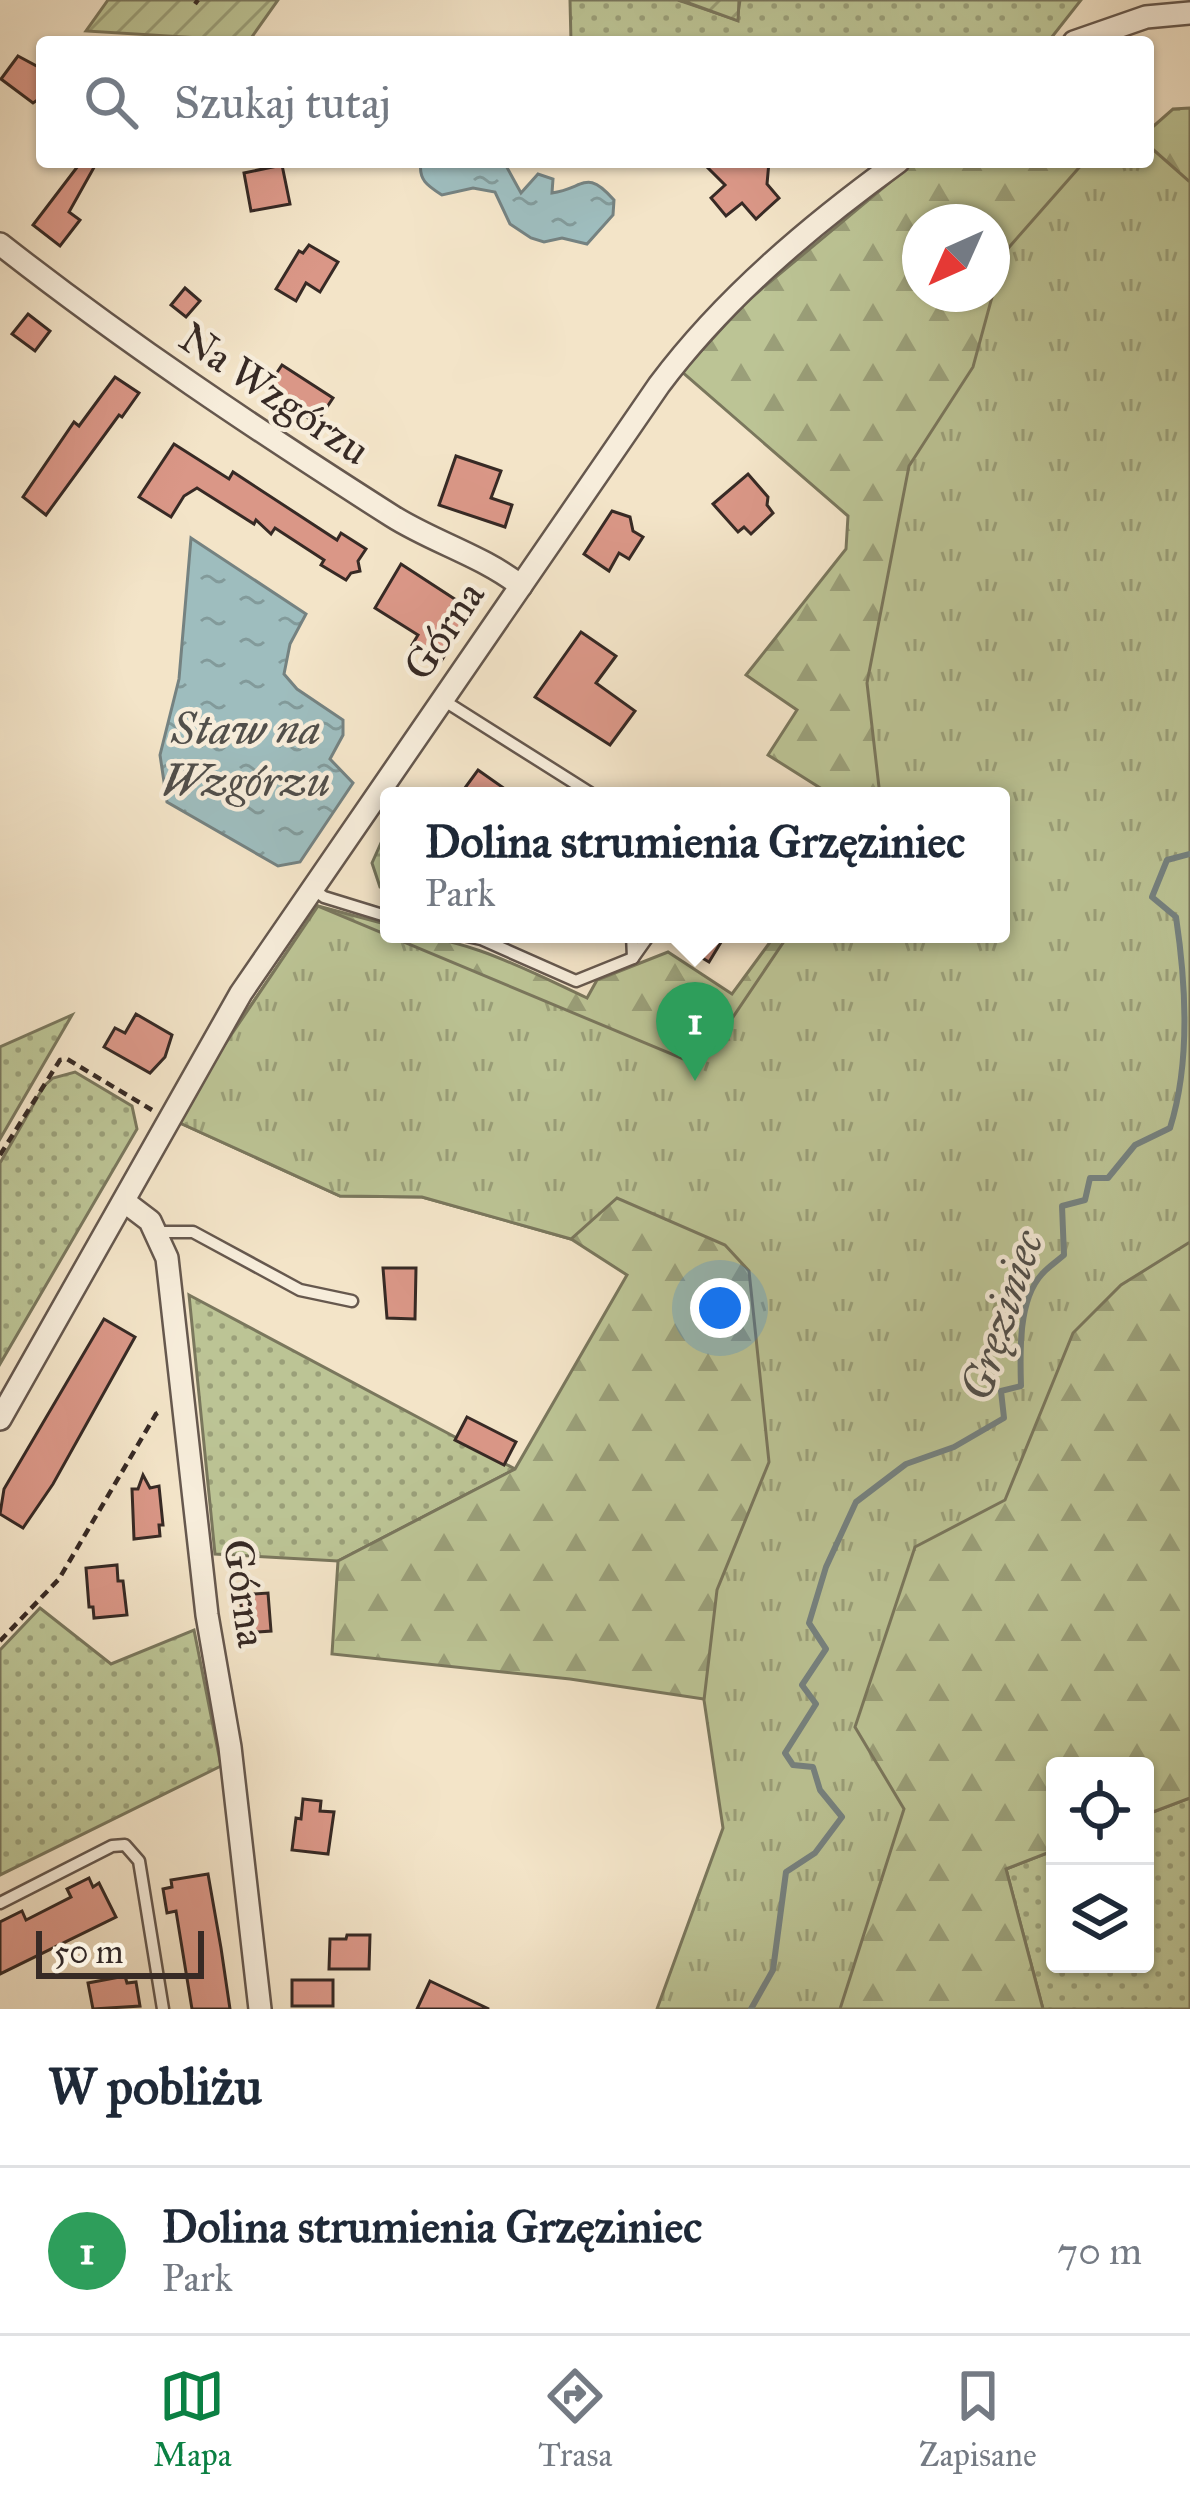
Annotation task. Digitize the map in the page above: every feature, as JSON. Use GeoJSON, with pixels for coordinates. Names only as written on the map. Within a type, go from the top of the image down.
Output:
{"type":"FeatureCollection","features":[{"type":"Feature","properties":{"kind":"street"},"geometry":{"type":"LineString","coordinates":[[1091,36],[1166,7],[1190,14]]}},
{"type":"Feature","properties":{"kind":"street","name":"Górna"},"geometry":{"type":"LineString","coordinates":[[383,787],[689,346],[796,243],[890,168]]}},
{"type":"Feature","properties":{"kind":"street","name":"Na Wzgórzu"},"geometry":{"type":"LineString","coordinates":[[0,244],[128,342],[305,461],[433,542],[521,586]]}},
{"type":"Feature","properties":{"kind":"street","name":"Górna"},"geometry":{"type":"LineString","coordinates":[[0,1419],[242,993],[380,792]]}},
{"type":"Feature","properties":{"kind":"street"},"geometry":{"type":"LineString","coordinates":[[125,1202],[158,1232]]}},
{"type":"Feature","properties":{"kind":"street","name":"Górna"},"geometry":{"type":"LineString","coordinates":[[158,1232],[167,1258],[207,1615],[230,1747],[260,2009]]}},
{"type":"Feature","properties":{"kind":"lane"},"geometry":{"type":"LineString","coordinates":[[443,700],[581,787]]}},
{"type":"Feature","properties":{"kind":"lane"},"geometry":{"type":"LineString","coordinates":[[313,889],[324,897],[380,913]]}},
{"type":"Feature","properties":{"kind":"lane"},"geometry":{"type":"LineString","coordinates":[[491,943],[576,981],[634,958],[644,943]]}},
{"type":"Feature","properties":{"kind":"lane"},"geometry":{"type":"LineString","coordinates":[[633,943],[634,958]]}},
{"type":"Feature","properties":{"kind":"lane"},"geometry":{"type":"LineString","coordinates":[[158,1232],[194,1232],[300,1290],[352,1301]]}},
{"type":"Feature","properties":{"kind":"lane"},"geometry":{"type":"LineString","coordinates":[[0,1903],[112,1846],[125,1846],[139,1861],[163,2009]]}},
{"type":"Feature","properties":{"kind":"path"},"geometry":{"type":"LineString","coordinates":[[0,1155],[60,1060],[67,1059],[167,1119]]}},
{"type":"Feature","properties":{"kind":"path"},"geometry":{"type":"LineString","coordinates":[[0,1641],[59,1579],[155,1414],[184,1408]]}},
{"type":"Feature","properties":{"kind":"green space"},"geometry":{"type":"Polygon","coordinates":[[[108,0],[278,0],[253,36],[86,31],[108,0]]]}},
{"type":"Feature","properties":{"kind":"green space"},"geometry":{"type":"Polygon","coordinates":[[[570,0],[678,0],[737,20],[740,0],[1081,0],[1053,36],[571,36],[570,0]]]}},
{"type":"Feature","properties":{"kind":"green space"},"geometry":{"type":"Polygon","coordinates":[[[678,0],[739,0],[738,21],[686,2],[678,0]]]}},
{"type":"Feature","properties":{"kind":"green space"},"geometry":{"type":"Polygon","coordinates":[[[1190,108],[1190,1798],[1154,1812],[1154,1757],[1046,1757],[1046,1853],[1006,1869],[1043,2009],[716,2009],[797,1713],[570,1679],[332,1654],[338,1561],[515,1469],[627,1275],[571,1239],[422,1197],[340,1196],[180,1123],[190,1096],[318,906],[380,923],[380,943],[466,946],[587,998],[597,980],[668,952],[732,994],[769,943],[1010,943],[1010,787],[819,787],[768,755],[797,710],[746,675],[846,549],[848,516],[682,372],[746,302],[907,168],[1154,168],[1154,126],[1173,109],[1190,108]]]}},
{"type":"Feature","properties":{"kind":"green space"},"geometry":{"type":"Polygon","coordinates":[[[1154,150],[1190,182],[1190,1242],[1121,1285],[1073,1333],[1005,1500],[915,1547],[855,1727],[904,1809],[840,2009],[657,2009],[723,1828],[704,1700],[717,1590],[769,1462],[749,1271],[725,1245],[617,1198],[571,1239],[422,1197],[340,1196],[180,1123],[190,1096],[318,906],[380,932],[380,943],[406,943],[700,1066],[783,943],[1010,943],[1010,787],[879,787],[867,683],[909,466],[973,367],[988,312],[1010,312],[1010,246],[1079,168],[1154,168],[1154,150]]]}},
{"type":"Feature","properties":{"kind":"green space"},"geometry":{"type":"Polygon","coordinates":[[[380,845],[380,887],[372,863],[380,845]]]}},
{"type":"Feature","properties":{"kind":"green space"},"geometry":{"type":"Polygon","coordinates":[[[72,1015],[0,1139],[0,1047],[72,1015]]]}},
{"type":"Feature","properties":{"kind":"green space"},"geometry":{"type":"Polygon","coordinates":[[[75,1072],[132,1106],[137,1129],[0,1364],[0,1163],[44,1086],[75,1072]]]}},
{"type":"Feature","properties":{"kind":"green space"},"geometry":{"type":"Polygon","coordinates":[[[189,1295],[515,1469],[338,1561],[215,1554],[189,1295]]]}},
{"type":"Feature","properties":{"kind":"green space"},"geometry":{"type":"Polygon","coordinates":[[[40,1608],[111,1664],[194,1630],[221,1766],[0,1875],[0,1650],[40,1608]]]}},
{"type":"Feature","properties":{"kind":"green space"},"geometry":{"type":"Polygon","coordinates":[[[1190,1798],[1190,2009],[1043,2009],[1006,1869],[1046,1853],[1046,1973],[1154,1973],[1154,1812],[1190,1798]]]}},
{"type":"Feature","properties":{"kind":"water"},"geometry":{"type":"Polygon","coordinates":[[[420,168],[507,168],[521,193],[538,174],[553,179],[552,193],[591,182],[614,200],[613,215],[587,244],[562,238],[544,242],[510,224],[495,192],[473,188],[442,195],[423,178],[420,168]]]}},
{"type":"Feature","properties":{"kind":"water","name":"Staw na Wzgórzu"},"geometry":{"type":"Polygon","coordinates":[[[191,538],[306,614],[290,644],[284,674],[297,689],[343,720],[343,735],[330,759],[353,783],[300,862],[278,866],[167,802],[160,755],[179,679],[191,538]]]}},
{"type":"Feature","properties":{"kind":"building"},"geometry":{"type":"Polygon","coordinates":[[[18,56],[36,66],[36,101],[33,103],[1,79],[18,56]]]}},
{"type":"Feature","properties":{"kind":"building"},"geometry":{"type":"Polygon","coordinates":[[[76,168],[94,168],[69,212],[80,220],[60,246],[33,225],[76,168]]]}},
{"type":"Feature","properties":{"kind":"building"},"geometry":{"type":"Polygon","coordinates":[[[283,168],[290,204],[251,211],[244,173],[283,168]]]}},
{"type":"Feature","properties":{"kind":"building"},"geometry":{"type":"Polygon","coordinates":[[[708,168],[768,168],[767,184],[779,198],[756,219],[742,203],[726,216],[711,198],[725,185],[708,168]]]}},
{"type":"Feature","properties":{"kind":"building"},"geometry":{"type":"Polygon","coordinates":[[[309,245],[338,262],[320,292],[306,283],[296,301],[276,289],[299,251],[303,253],[309,245]]]}},
{"type":"Feature","properties":{"kind":"building"},"geometry":{"type":"Polygon","coordinates":[[[185,288],[200,301],[186,317],[171,305],[185,288]]]}},
{"type":"Feature","properties":{"kind":"building"},"geometry":{"type":"Polygon","coordinates":[[[28,314],[50,331],[35,351],[12,334],[28,314]]]}},
{"type":"Feature","properties":{"kind":"building"},"geometry":{"type":"Polygon","coordinates":[[[282,365],[333,398],[321,416],[313,411],[308,418],[273,395],[278,388],[270,383],[282,365]]]}},
{"type":"Feature","properties":{"kind":"building"},"geometry":{"type":"Polygon","coordinates":[[[115,377],[139,393],[46,515],[23,497],[74,422],[79,426],[115,377]]]}},
{"type":"Feature","properties":{"kind":"building"},"geometry":{"type":"Polygon","coordinates":[[[174,444],[229,479],[233,472],[337,540],[341,533],[366,549],[358,561],[360,571],[346,580],[275,528],[271,534],[256,520],[254,524],[197,488],[184,496],[171,517],[139,497],[174,444]]]}},
{"type":"Feature","properties":{"kind":"building"},"geometry":{"type":"Polygon","coordinates":[[[456,456],[501,471],[491,498],[512,505],[505,527],[439,505],[456,456]]]}},
{"type":"Feature","properties":{"kind":"building"},"geometry":{"type":"Polygon","coordinates":[[[748,474],[768,497],[773,513],[751,534],[744,527],[738,532],[713,504],[748,474]]]}},
{"type":"Feature","properties":{"kind":"building"},"geometry":{"type":"Polygon","coordinates":[[[612,511],[630,517],[633,531],[643,537],[629,559],[619,553],[609,571],[584,554],[612,511]]]}},
{"type":"Feature","properties":{"kind":"building"},"geometry":{"type":"Polygon","coordinates":[[[401,564],[473,611],[440,663],[412,645],[418,635],[375,608],[401,564]]]}},
{"type":"Feature","properties":{"kind":"building"},"geometry":{"type":"Polygon","coordinates":[[[581,632],[616,656],[596,683],[635,711],[610,745],[535,697],[581,632]]]}},
{"type":"Feature","properties":{"kind":"building"},"geometry":{"type":"Polygon","coordinates":[[[478,770],[502,787],[466,787],[478,770]]]}},
{"type":"Feature","properties":{"kind":"building"},"geometry":{"type":"Polygon","coordinates":[[[677,943],[721,943],[709,962],[677,943]]]}},
{"type":"Feature","properties":{"kind":"building"},"geometry":{"type":"Polygon","coordinates":[[[136,1014],[172,1035],[165,1057],[150,1073],[104,1047],[115,1028],[125,1033],[136,1014]]]}},
{"type":"Feature","properties":{"kind":"building"},"geometry":{"type":"Polygon","coordinates":[[[383,1268],[416,1268],[415,1319],[387,1318],[383,1268]]]}},
{"type":"Feature","properties":{"kind":"building"},"geometry":{"type":"Polygon","coordinates":[[[104,1319],[135,1337],[53,1484],[23,1528],[0,1514],[4,1489],[104,1319]]]}},
{"type":"Feature","properties":{"kind":"building"},"geometry":{"type":"Polygon","coordinates":[[[467,1417],[516,1442],[504,1465],[455,1440],[467,1417]]]}},
{"type":"Feature","properties":{"kind":"building"},"geometry":{"type":"Polygon","coordinates":[[[143,1475],[150,1488],[159,1486],[163,1525],[159,1525],[160,1536],[134,1539],[132,1489],[138,1489],[143,1475]]]}},
{"type":"Feature","properties":{"kind":"building"},"geometry":{"type":"Polygon","coordinates":[[[117,1565],[127,1615],[94,1618],[86,1568],[117,1565]]]}},
{"type":"Feature","properties":{"kind":"building"},"geometry":{"type":"Polygon","coordinates":[[[268,1593],[271,1631],[244,1633],[240,1595],[268,1593]]]}},
{"type":"Feature","properties":{"kind":"building"},"geometry":{"type":"Polygon","coordinates":[[[303,1799],[321,1801],[320,1811],[334,1812],[328,1854],[292,1850],[303,1799]]]}},
{"type":"Feature","properties":{"kind":"building"},"geometry":{"type":"Polygon","coordinates":[[[208,1874],[230,2009],[192,2009],[176,1911],[167,1913],[163,1889],[172,1887],[171,1880],[208,1874]]]}},
{"type":"Feature","properties":{"kind":"building"},"geometry":{"type":"Polygon","coordinates":[[[89,1878],[93,1887],[99,1883],[116,1917],[0,1974],[0,1922],[22,1911],[26,1920],[71,1897],[67,1889],[89,1878]]]}},
{"type":"Feature","properties":{"kind":"building"},"geometry":{"type":"Polygon","coordinates":[[[347,1935],[370,1935],[369,1969],[329,1969],[330,1939],[346,1939],[347,1935]]]}},
{"type":"Feature","properties":{"kind":"building"},"geometry":{"type":"Polygon","coordinates":[[[125,1976],[127,1983],[136,1982],[140,2006],[93,2009],[88,1983],[125,1976]]]}},
{"type":"Feature","properties":{"kind":"building"},"geometry":{"type":"Polygon","coordinates":[[[292,1980],[333,1980],[333,2006],[292,2006],[292,1980]]]}},
{"type":"Feature","properties":{"kind":"building"},"geometry":{"type":"Polygon","coordinates":[[[430,1981],[489,2009],[417,2009],[430,1981]]]}},
{"type":"Feature","properties":{"kind":"waterway","name":"Gręziniec"},"geometry":{"type":"LineString","coordinates":[[751,2009],[773,1970],[786,1872],[815,1853],[842,1817],[820,1790],[813,1767],[793,1765],[785,1753],[816,1704],[802,1685],[826,1649],[809,1623],[826,1567],[856,1502],[906,1464],[954,1447],[1004,1418],[1001,1391],[1021,1386],[1022,1327],[1028,1298],[1042,1274],[1064,1255],[1062,1206],[1085,1200],[1090,1178],[1108,1178],[1135,1145],[1170,1128],[1181,1078],[1182,969],[1176,917],[1152,897],[1167,860],[1190,854]]}},
{"type":"Feature","properties":{"kind":"place","name":"Dolina strumienia Grzęziniec"},"geometry":{"type":"Point","coordinates":[695,1081]}}]}
